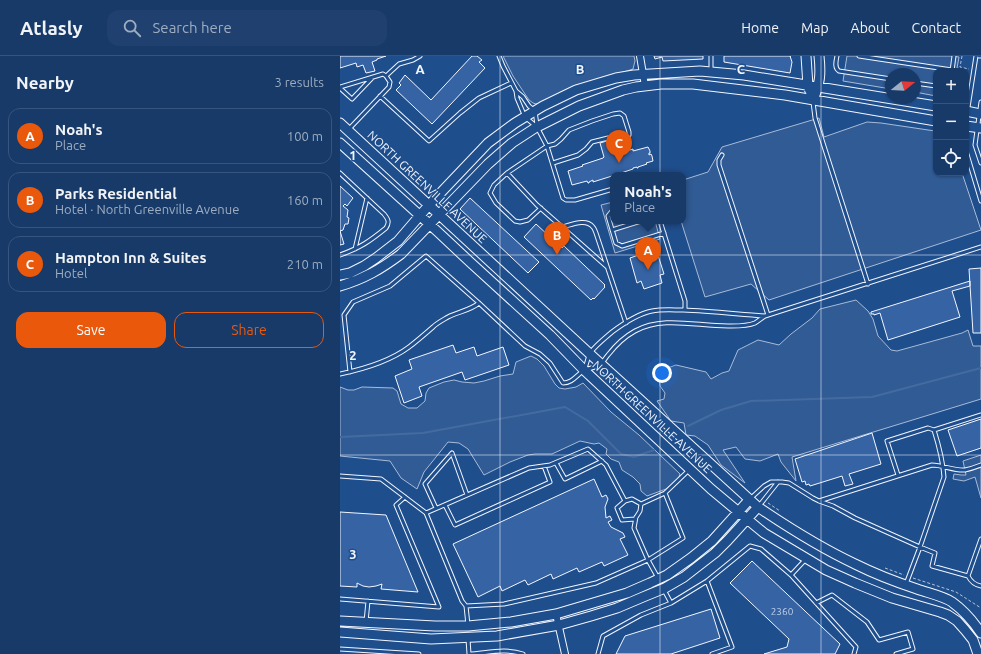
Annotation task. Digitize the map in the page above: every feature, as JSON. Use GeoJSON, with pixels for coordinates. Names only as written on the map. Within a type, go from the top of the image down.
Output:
{"type":"FeatureCollection","features":[{"type":"Feature","properties":{"kind":"street"},"geometry":{"type":"LineString","coordinates":[[640,56],[645,86]]}},
{"type":"Feature","properties":{"kind":"street"},"geometry":{"type":"LineString","coordinates":[[806,56],[808,86],[813,100]]}},
{"type":"Feature","properties":{"kind":"street"},"geometry":{"type":"LineString","coordinates":[[813,100],[819,87],[819,56]]}},
{"type":"Feature","properties":{"kind":"street"},"geometry":{"type":"LineString","coordinates":[[340,275],[350,273],[364,266],[398,241],[429,205],[488,143],[514,123],[576,90],[616,78],[644,74],[700,71],[744,75],[933,106]]}},
{"type":"Feature","properties":{"kind":"street"},"geometry":{"type":"LineString","coordinates":[[340,286],[361,279],[375,272],[401,254],[488,164],[512,143],[537,127],[579,106],[617,92],[636,87],[661,84],[693,84],[785,95],[933,120]]}},
{"type":"Feature","properties":{"kind":"street"},"geometry":{"type":"LineString","coordinates":[[969,114],[980,114]]}},
{"type":"Feature","properties":{"kind":"street","name":"NORTH GREENVILLE AVENUE"},"geometry":{"type":"LineString","coordinates":[[340,123],[749,500],[760,503],[787,527],[825,549],[885,578],[907,581],[951,601],[978,622]]}},
{"type":"Feature","properties":{"kind":"street"},"geometry":{"type":"LineString","coordinates":[[969,126],[979,128]]}},
{"type":"Feature","properties":{"kind":"street"},"geometry":{"type":"LineString","coordinates":[[340,138],[348,130]]}},
{"type":"Feature","properties":{"kind":"street","name":"NORTH GREENVILLE AVENUE"},"geometry":{"type":"LineString","coordinates":[[340,143],[421,215],[550,335],[584,370],[711,489],[764,533],[826,570],[855,584],[892,598],[948,615],[957,621],[973,640],[978,654]]}},
{"type":"Feature","properties":{"kind":"street"},"geometry":{"type":"LineString","coordinates":[[340,621],[468,626],[511,622],[556,614],[627,593],[658,579],[691,558],[712,541],[749,500]]}},
{"type":"Feature","properties":{"kind":"street"},"geometry":{"type":"LineString","coordinates":[[340,632],[431,639],[497,636],[559,625],[617,608],[663,589],[699,566],[728,540],[760,503]]}},
{"type":"Feature","properties":{"kind":"street"},"geometry":{"type":"LineString","coordinates":[[658,579],[663,589]]}},
{"type":"Feature","properties":{"kind":"street"},"geometry":{"type":"LineString","coordinates":[[556,614],[565,654]]}},
{"type":"Feature","properties":{"kind":"street"},"geometry":{"type":"LineString","coordinates":[[978,622],[981,633]]}},
{"type":"Feature","properties":{"kind":"street"},"geometry":{"type":"LineString","coordinates":[[468,626],[468,637]]}},
{"type":"Feature","properties":{"kind":"lane"},"geometry":{"type":"LineString","coordinates":[[386,76],[399,64],[413,60],[420,56]]}},
{"type":"Feature","properties":{"kind":"lane"},"geometry":{"type":"LineString","coordinates":[[499,56],[516,91],[535,111],[537,127],[547,146],[563,198],[566,200],[575,200],[610,190]]}},
{"type":"Feature","properties":{"kind":"lane"},"geometry":{"type":"LineString","coordinates":[[711,56],[711,72]]}},
{"type":"Feature","properties":{"kind":"lane"},"geometry":{"type":"LineString","coordinates":[[837,56],[836,68],[839,71],[885,78]]}},
{"type":"Feature","properties":{"kind":"lane"},"geometry":{"type":"LineString","coordinates":[[859,56],[933,68]]}},
{"type":"Feature","properties":{"kind":"lane"},"geometry":{"type":"LineString","coordinates":[[952,68],[954,56]]}},
{"type":"Feature","properties":{"kind":"lane"},"geometry":{"type":"LineString","coordinates":[[968,104],[976,56]]}},
{"type":"Feature","properties":{"kind":"lane"},"geometry":{"type":"LineString","coordinates":[[348,130],[389,87],[390,82],[383,74],[373,77],[340,87],[352,99],[373,77]]}},
{"type":"Feature","properties":{"kind":"lane"},"geometry":{"type":"LineString","coordinates":[[380,96],[429,141],[460,112],[479,98],[511,83]]}},
{"type":"Feature","properties":{"kind":"lane"},"geometry":{"type":"LineString","coordinates":[[921,84],[933,86]]}},
{"type":"Feature","properties":{"kind":"lane"},"geometry":{"type":"LineString","coordinates":[[516,91],[517,98],[525,117],[537,127]]}},
{"type":"Feature","properties":{"kind":"lane"},"geometry":{"type":"LineString","coordinates":[[813,100],[815,118],[868,284]]}},
{"type":"Feature","properties":{"kind":"lane"},"geometry":{"type":"LineString","coordinates":[[981,102],[979,128],[975,145],[981,162]]}},
{"type":"Feature","properties":{"kind":"lane"},"geometry":{"type":"LineString","coordinates":[[541,208],[528,220],[520,222],[515,221],[496,203],[490,193],[494,184],[507,173],[547,146],[555,144],[569,130],[616,113],[620,113],[624,116],[629,136],[624,140],[620,141],[608,138],[592,142],[578,155],[553,163]]}},
{"type":"Feature","properties":{"kind":"lane"},"geometry":{"type":"LineString","coordinates":[[722,155],[719,160],[719,165],[766,315]]}},
{"type":"Feature","properties":{"kind":"lane"},"geometry":{"type":"LineString","coordinates":[[969,161],[981,200]]}},
{"type":"Feature","properties":{"kind":"lane"},"geometry":{"type":"LineString","coordinates":[[340,173],[387,217],[389,221],[386,228],[370,241],[340,255]]}},
{"type":"Feature","properties":{"kind":"lane"},"geometry":{"type":"LineString","coordinates":[[507,173],[541,208],[607,267]]}},
{"type":"Feature","properties":{"kind":"lane"},"geometry":{"type":"LineString","coordinates":[[354,249],[367,198]]}},
{"type":"Feature","properties":{"kind":"lane"},"geometry":{"type":"LineString","coordinates":[[610,214],[608,216],[610,223]]}},
{"type":"Feature","properties":{"kind":"lane"},"geometry":{"type":"LineString","coordinates":[[562,227],[580,223],[588,223],[593,226],[626,323]]}},
{"type":"Feature","properties":{"kind":"lane"},"geometry":{"type":"LineString","coordinates":[[610,224],[616,243],[622,246],[664,232]]}},
{"type":"Feature","properties":{"kind":"lane"},"geometry":{"type":"LineString","coordinates":[[612,230],[631,224]]}},
{"type":"Feature","properties":{"kind":"lane"},"geometry":{"type":"LineString","coordinates":[[661,224],[685,301],[685,310]]}},
{"type":"Feature","properties":{"kind":"lane"},"geometry":{"type":"LineString","coordinates":[[350,372],[344,315],[353,302],[390,286],[426,256],[479,303],[524,346],[540,354],[550,363],[563,383],[573,380],[584,370],[601,364],[616,346],[627,336],[644,327],[661,323],[737,326],[754,323],[766,315],[868,284],[981,247]]}},
{"type":"Feature","properties":{"kind":"lane"},"geometry":{"type":"LineString","coordinates":[[977,248],[981,252]]}},
{"type":"Feature","properties":{"kind":"lane"},"geometry":{"type":"LineString","coordinates":[[340,374],[379,363],[395,356],[410,347],[434,326],[450,316],[479,303]]}},
{"type":"Feature","properties":{"kind":"lane"},"geometry":{"type":"LineString","coordinates":[[584,370],[590,354],[604,338],[642,314],[668,309],[766,315]]}},
{"type":"Feature","properties":{"kind":"lane"},"geometry":{"type":"LineString","coordinates":[[898,475],[888,441],[928,428],[934,430],[981,415]]}},
{"type":"Feature","properties":{"kind":"lane"},"geometry":{"type":"LineString","coordinates":[[907,581],[944,477],[944,466],[934,430]]}},
{"type":"Feature","properties":{"kind":"lane"},"geometry":{"type":"LineString","coordinates":[[426,513],[529,468],[556,463],[588,448],[606,465],[625,501]]}},
{"type":"Feature","properties":{"kind":"lane"},"geometry":{"type":"LineString","coordinates":[[436,508],[425,484],[452,454],[467,495]]}},
{"type":"Feature","properties":{"kind":"lane"},"geometry":{"type":"LineString","coordinates":[[556,463],[565,479],[602,461]]}},
{"type":"Feature","properties":{"kind":"lane"},"geometry":{"type":"LineString","coordinates":[[819,500],[932,465],[964,470],[981,465]]}},
{"type":"Feature","properties":{"kind":"lane"},"geometry":{"type":"LineString","coordinates":[[445,505],[455,526],[550,482],[544,466]]}},
{"type":"Feature","properties":{"kind":"lane"},"geometry":{"type":"LineString","coordinates":[[641,504],[665,493],[690,469]]}},
{"type":"Feature","properties":{"kind":"lane"},"geometry":{"type":"LineString","coordinates":[[340,476],[381,479],[426,513],[462,601],[466,606],[468,626]]}},
{"type":"Feature","properties":{"kind":"lane"},"geometry":{"type":"LineString","coordinates":[[749,500],[764,486],[771,482],[789,483],[813,498],[935,553],[932,566],[968,576]]}},
{"type":"Feature","properties":{"kind":"lane"},"geometry":{"type":"LineString","coordinates":[[760,503],[778,482]]}},
{"type":"Feature","properties":{"kind":"lane"},"geometry":{"type":"LineString","coordinates":[[466,606],[504,604],[596,583],[648,560],[683,538],[665,493]]}},
{"type":"Feature","properties":{"kind":"lane"},"geometry":{"type":"LineString","coordinates":[[340,599],[439,607],[396,505],[405,497]]}},
{"type":"Feature","properties":{"kind":"lane"},"geometry":{"type":"LineString","coordinates":[[636,517],[635,519],[622,520],[617,508],[625,501],[632,499],[641,504]]}},
{"type":"Feature","properties":{"kind":"lane"},"geometry":{"type":"LineString","coordinates":[[641,504],[634,528],[658,579]]}},
{"type":"Feature","properties":{"kind":"lane"},"geometry":{"type":"LineString","coordinates":[[981,539],[968,576],[970,581],[977,586],[981,586]]}},
{"type":"Feature","properties":{"kind":"lane"},"geometry":{"type":"LineString","coordinates":[[598,654],[603,636],[641,615],[671,603],[707,581],[750,546],[761,549],[791,575],[856,647],[854,654]]}},
{"type":"Feature","properties":{"kind":"lane"},"geometry":{"type":"LineString","coordinates":[[791,575],[806,558]]}},
{"type":"Feature","properties":{"kind":"lane"},"geometry":{"type":"LineString","coordinates":[[707,581],[732,647],[712,654]]}},
{"type":"Feature","properties":{"kind":"lane"},"geometry":{"type":"LineString","coordinates":[[663,589],[671,603]]}},
{"type":"Feature","properties":{"kind":"lane"},"geometry":{"type":"LineString","coordinates":[[816,603],[832,595],[868,622],[879,640],[908,632],[913,649],[896,654]]}},
{"type":"Feature","properties":{"kind":"lane"},"geometry":{"type":"LineString","coordinates":[[365,623],[368,602]]}},
{"type":"Feature","properties":{"kind":"lane"},"geometry":{"type":"LineString","coordinates":[[468,637],[469,654],[505,651],[523,654]]}},
{"type":"Feature","properties":{"kind":"lane"},"geometry":{"type":"LineString","coordinates":[[340,649],[419,654]]}},
{"type":"Feature","properties":{"kind":"lane"},"geometry":{"type":"LineString","coordinates":[[376,652],[380,654]]}},
{"type":"Feature","properties":{"kind":"path"},"geometry":{"type":"LineString","coordinates":[[962,56],[960,67],[969,68]]}},
{"type":"Feature","properties":{"kind":"path"},"geometry":{"type":"LineString","coordinates":[[760,503],[782,512]]}},
{"type":"Feature","properties":{"kind":"path"},"geometry":{"type":"LineString","coordinates":[[883,567],[890,569],[907,581],[956,592],[981,608]]}},
{"type":"Feature","properties":{"kind":"shaded area"},"geometry":{"type":"Polygon","coordinates":[[[503,56],[634,56],[635,61],[633,69],[574,88],[536,104],[529,100],[513,76],[503,56]]]}},
{"type":"Feature","properties":{"kind":"shaded area"},"geometry":{"type":"Polygon","coordinates":[[[847,56],[959,57],[957,68],[933,68],[933,95],[921,93],[921,68],[885,68],[885,88],[843,81],[847,56]]]}},
{"type":"Feature","properties":{"kind":"shaded area"},"geometry":{"type":"Polygon","coordinates":[[[819,118],[824,137],[867,122],[933,131],[933,176],[963,176],[981,230],[769,300],[751,284],[705,297],[682,224],[686,224],[686,179],[708,172],[722,147],[819,118]]]}},
{"type":"Feature","properties":{"kind":"shaded area"},"geometry":{"type":"Polygon","coordinates":[[[610,203],[610,224],[656,224],[660,239],[615,253],[601,205],[610,203]]]}},
{"type":"Feature","properties":{"kind":"shaded area"},"geometry":{"type":"Polygon","coordinates":[[[856,300],[868,311],[873,319],[878,336],[891,350],[897,351],[968,330],[973,346],[981,346],[981,399],[792,457],[796,481],[781,462],[778,454],[760,461],[745,459],[736,447],[723,450],[745,483],[721,465],[708,445],[695,436],[686,435],[684,423],[671,421],[657,401],[664,399],[665,393],[660,386],[659,378],[662,370],[676,365],[706,372],[711,379],[729,371],[738,350],[758,340],[779,345],[812,318],[820,309],[856,300]]]}},
{"type":"Feature","properties":{"kind":"shaded area"},"geometry":{"type":"Polygon","coordinates":[[[531,356],[537,359],[544,366],[559,388],[565,389],[576,387],[583,383],[611,412],[639,435],[680,474],[678,480],[666,489],[647,496],[641,491],[640,484],[633,477],[622,470],[619,462],[611,459],[606,454],[607,449],[599,443],[594,444],[580,441],[552,454],[528,455],[484,475],[468,449],[459,443],[448,442],[424,472],[417,489],[401,478],[390,461],[340,456],[340,387],[348,390],[354,390],[362,387],[393,388],[397,391],[401,404],[408,408],[417,408],[425,401],[426,393],[429,388],[454,380],[474,383],[513,374],[516,362],[531,356]]]}},
{"type":"Feature","properties":{"kind":"shaded area"},"geometry":{"type":"Polygon","coordinates":[[[981,455],[981,498],[975,477],[964,481],[953,479],[954,474],[966,475],[963,461],[981,455]]]}},
{"type":"Feature","properties":{"kind":"building"},"geometry":{"type":"Polygon","coordinates":[[[340,56],[386,56],[372,62],[375,71],[366,73],[363,65],[357,67],[356,63],[340,68],[340,56]]]}},
{"type":"Feature","properties":{"kind":"building"},"geometry":{"type":"Polygon","coordinates":[[[472,56],[477,56],[482,60],[479,62],[485,68],[432,124],[396,90],[401,85],[399,83],[405,75],[431,100],[472,56]]]}},
{"type":"Feature","properties":{"kind":"building"},"geometry":{"type":"Polygon","coordinates":[[[654,56],[703,56],[703,59],[663,61],[662,57],[655,59],[654,56]]]}},
{"type":"Feature","properties":{"kind":"building"},"geometry":{"type":"Polygon","coordinates":[[[724,56],[790,56],[792,62],[790,73],[724,62],[724,56]]]}},
{"type":"Feature","properties":{"kind":"building"},"geometry":{"type":"Polygon","coordinates":[[[610,140],[614,154],[648,147],[650,151],[649,155],[651,154],[653,161],[638,168],[633,168],[624,172],[610,172],[610,176],[593,182],[593,180],[589,183],[587,181],[572,185],[568,171],[604,157],[600,143],[610,140]]]}},
{"type":"Feature","properties":{"kind":"building"},"geometry":{"type":"Polygon","coordinates":[[[340,186],[353,198],[347,206],[345,204],[343,206],[348,210],[347,217],[349,218],[348,224],[345,224],[343,230],[340,231],[340,186]]]}},
{"type":"Feature","properties":{"kind":"building"},"geometry":{"type":"Polygon","coordinates":[[[470,198],[539,262],[528,273],[460,209],[470,198]]]}},
{"type":"Feature","properties":{"kind":"building"},"geometry":{"type":"Polygon","coordinates":[[[536,224],[562,248],[564,246],[605,285],[605,287],[594,299],[593,298],[591,300],[524,237],[536,224]]]}},
{"type":"Feature","properties":{"kind":"building"},"geometry":{"type":"Polygon","coordinates":[[[340,231],[344,244],[340,245],[340,231]]]}},
{"type":"Feature","properties":{"kind":"building"},"geometry":{"type":"Polygon","coordinates":[[[656,249],[664,274],[660,275],[662,283],[644,289],[641,281],[637,283],[630,258],[656,249]]]}},
{"type":"Feature","properties":{"kind":"building"},"geometry":{"type":"Polygon","coordinates":[[[981,268],[981,333],[973,333],[969,269],[981,268]]]}},
{"type":"Feature","properties":{"kind":"building"},"geometry":{"type":"Polygon","coordinates":[[[970,281],[970,286],[952,291],[960,317],[888,340],[880,313],[874,315],[871,314],[871,312],[970,281]]]}},
{"type":"Feature","properties":{"kind":"building"},"geometry":{"type":"Polygon","coordinates":[[[453,345],[456,353],[474,347],[477,356],[503,347],[509,365],[465,380],[462,372],[419,387],[422,396],[404,403],[395,376],[412,369],[409,360],[453,345]]]}},
{"type":"Feature","properties":{"kind":"building"},"geometry":{"type":"Polygon","coordinates":[[[981,419],[981,448],[957,456],[948,430],[981,419]]]}},
{"type":"Feature","properties":{"kind":"building"},"geometry":{"type":"Polygon","coordinates":[[[872,433],[881,464],[849,474],[853,484],[845,486],[842,476],[810,486],[809,484],[806,485],[805,481],[802,482],[795,459],[872,433]]]}},
{"type":"Feature","properties":{"kind":"building"},"geometry":{"type":"Polygon","coordinates":[[[594,479],[602,497],[606,495],[608,499],[605,507],[606,518],[610,516],[612,520],[608,522],[611,527],[623,533],[625,537],[620,539],[628,555],[604,566],[602,562],[579,572],[577,568],[553,579],[551,574],[528,585],[525,580],[502,591],[500,586],[478,597],[453,544],[594,479]]]}},
{"type":"Feature","properties":{"kind":"building"},"geometry":{"type":"Polygon","coordinates":[[[340,512],[386,515],[418,592],[381,589],[382,584],[369,587],[357,583],[357,587],[340,586],[340,512]]]}},
{"type":"Feature","properties":{"kind":"building"},"geometry":{"type":"Polygon","coordinates":[[[752,561],[840,644],[835,654],[764,654],[787,647],[789,639],[730,583],[752,561]]]}},
{"type":"Feature","properties":{"kind":"building"},"geometry":{"type":"Polygon","coordinates":[[[711,609],[720,638],[671,654],[616,654],[625,636],[711,609]]]}},
{"type":"Feature","properties":{"kind":"waterway"},"geometry":{"type":"LineString","coordinates":[[688,426],[721,410],[751,401],[872,397],[981,368]]}},
{"type":"Feature","properties":{"kind":"waterway"},"geometry":{"type":"LineString","coordinates":[[340,437],[423,433],[565,407],[588,421],[621,454],[634,457],[654,450]]}},
{"type":"Feature","properties":{"kind":"place","name":"Hampton Inn & Suites"},"geometry":{"type":"Point","coordinates":[619,163]}},
{"type":"Feature","properties":{"kind":"place","name":"Parks Residential"},"geometry":{"type":"Point","coordinates":[557,255]}},
{"type":"Feature","properties":{"kind":"place","name":"Noah's"},"geometry":{"type":"Point","coordinates":[648,270]}}]}
